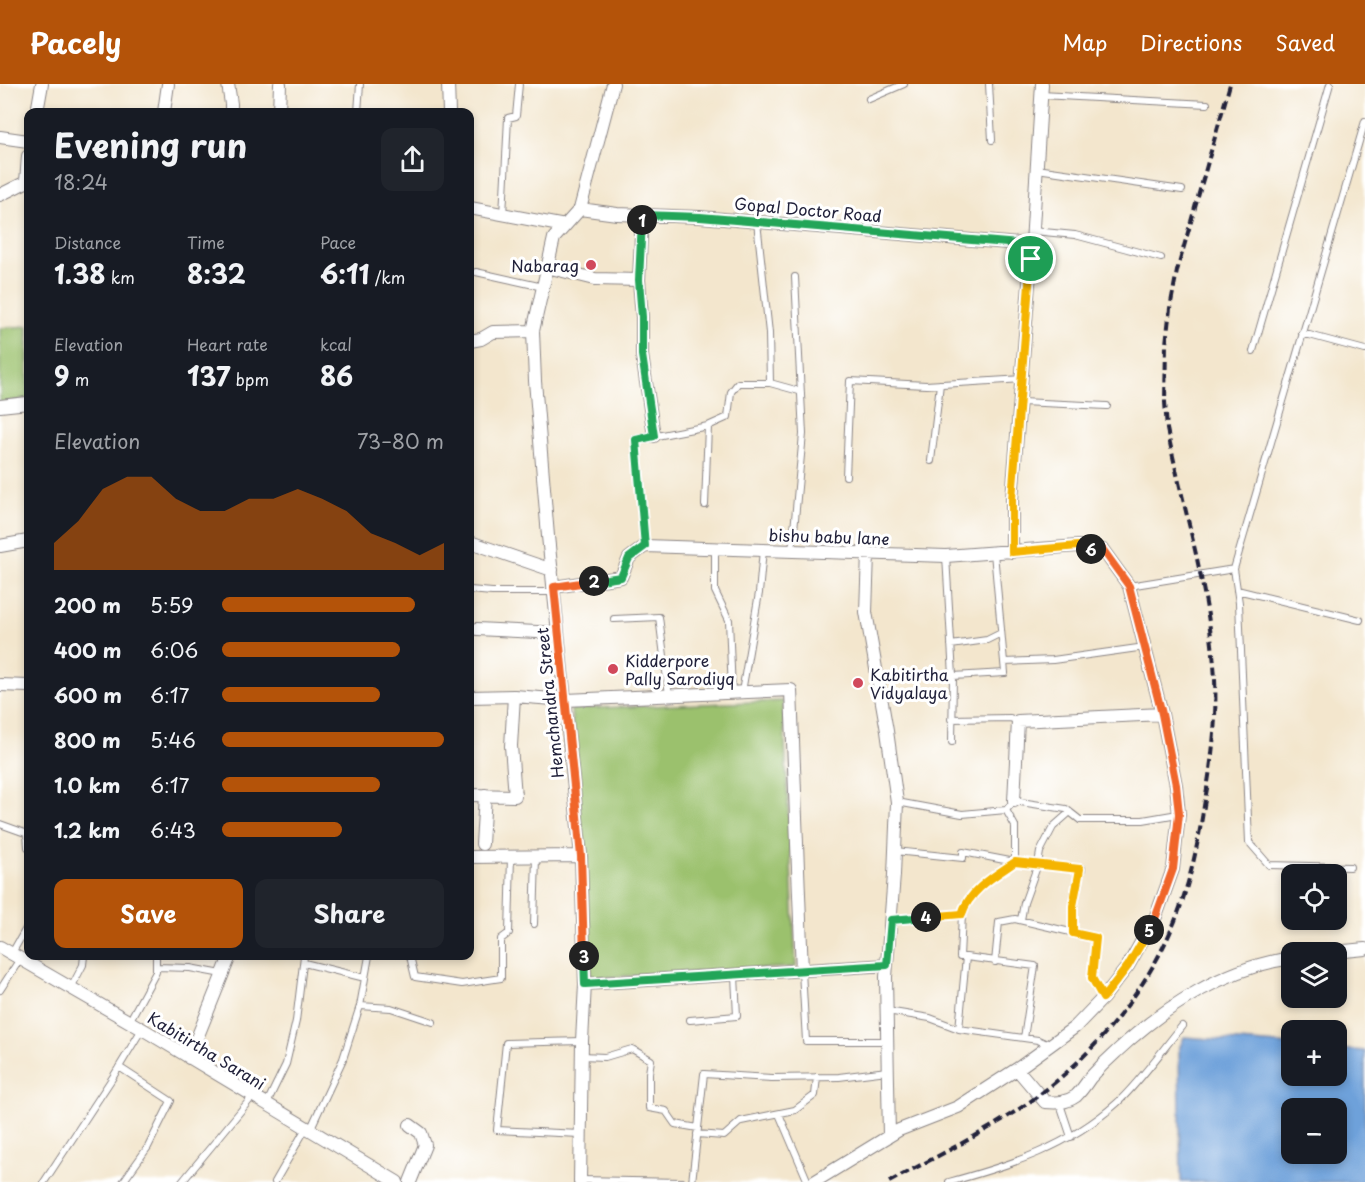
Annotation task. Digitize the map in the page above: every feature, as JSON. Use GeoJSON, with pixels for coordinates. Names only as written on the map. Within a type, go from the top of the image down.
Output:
{"type":"FeatureCollection","features":[{"type":"Feature","properties":{"kind":"street"},"geometry":{"type":"LineString","coordinates":[[38,108],[42,84]]}},
{"type":"Feature","properties":{"kind":"street"},"geometry":{"type":"LineString","coordinates":[[165,108],[168,84]]}},
{"type":"Feature","properties":{"kind":"street"},"geometry":{"type":"LineString","coordinates":[[228,84],[231,108]]}},
{"type":"Feature","properties":{"kind":"street"},"geometry":{"type":"LineString","coordinates":[[279,108],[280,84]]}},
{"type":"Feature","properties":{"kind":"street"},"geometry":{"type":"LineString","coordinates":[[448,84],[448,108]]}},
{"type":"Feature","properties":{"kind":"street"},"geometry":{"type":"LineString","coordinates":[[580,208],[613,84]]}},
{"type":"Feature","properties":{"kind":"street"},"geometry":{"type":"LineString","coordinates":[[1012,552],[1012,499],[1023,379],[1042,89]]}},
{"type":"Feature","properties":{"kind":"street"},"geometry":{"type":"LineString","coordinates":[[0,137],[24,140]]}},
{"type":"Feature","properties":{"kind":"street"},"geometry":{"type":"LineString","coordinates":[[0,195],[24,183]]}},
{"type":"Feature","properties":{"kind":"street","name":"Gopal Doctor Road"},"geometry":{"type":"LineString","coordinates":[[580,208],[617,214],[757,221],[1032,245]]}},
{"type":"Feature","properties":{"kind":"street","name":"Hemchandra Street"},"geometry":{"type":"LineString","coordinates":[[580,208],[554,238],[533,332],[534,381],[581,856],[585,984],[580,1181]]}},
{"type":"Feature","properties":{"kind":"street"},"geometry":{"type":"LineString","coordinates":[[474,209],[564,227]]}},
{"type":"Feature","properties":{"kind":"street"},"geometry":{"type":"LineString","coordinates":[[642,215],[639,280],[642,355],[654,436]]}},
{"type":"Feature","properties":{"kind":"street"},"geometry":{"type":"LineString","coordinates":[[547,267],[594,279],[639,280]]}},
{"type":"Feature","properties":{"kind":"street"},"geometry":{"type":"LineString","coordinates":[[474,340],[493,333],[533,332]]}},
{"type":"Feature","properties":{"kind":"street"},"geometry":{"type":"LineString","coordinates":[[0,406],[24,403]]}},
{"type":"Feature","properties":{"kind":"street"},"geometry":{"type":"LineString","coordinates":[[0,546],[24,542]]}},
{"type":"Feature","properties":{"kind":"street"},"geometry":{"type":"LineString","coordinates":[[474,543],[552,570]]}},
{"type":"Feature","properties":{"kind":"street"},"geometry":{"type":"LineString","coordinates":[[554,589],[621,577],[629,558],[645,546]]}},
{"type":"Feature","properties":{"kind":"street","name":"bishu babu lane"},"geometry":{"type":"LineString","coordinates":[[645,546],[946,556],[1078,546],[1103,550],[1129,586]]}},
{"type":"Feature","properties":{"kind":"street"},"geometry":{"type":"LineString","coordinates":[[868,553],[866,612],[897,802],[887,965],[886,1041],[889,1136]]}},
{"type":"Feature","properties":{"kind":"street"},"geometry":{"type":"LineString","coordinates":[[814,1182],[899,1130],[958,1107],[1017,1069],[1075,1027],[1103,998],[1128,966],[1156,916],[1173,869],[1179,814],[1176,785],[1162,714],[1129,586]]}},
{"type":"Feature","properties":{"kind":"street"},"geometry":{"type":"LineString","coordinates":[[477,629],[558,633]]}},
{"type":"Feature","properties":{"kind":"street"},"geometry":{"type":"LineString","coordinates":[[0,685],[24,686]]}},
{"type":"Feature","properties":{"kind":"street"},"geometry":{"type":"LineString","coordinates":[[474,698],[514,696],[566,700],[791,690],[802,971]]}},
{"type":"Feature","properties":{"kind":"street"},"geometry":{"type":"LineString","coordinates":[[474,795],[514,796],[511,746],[514,696]]}},
{"type":"Feature","properties":{"kind":"street"},"geometry":{"type":"LineString","coordinates":[[1010,806],[1018,721],[1162,714]]}},
{"type":"Feature","properties":{"kind":"street"},"geometry":{"type":"LineString","coordinates":[[482,844],[485,795]]}},
{"type":"Feature","properties":{"kind":"street"},"geometry":{"type":"LineString","coordinates":[[474,857],[581,856]]}},
{"type":"Feature","properties":{"kind":"street"},"geometry":{"type":"LineString","coordinates":[[1347,951],[1365,949]]}},
{"type":"Feature","properties":{"kind":"street","name":"Kabitirtha Sarani"},"geometry":{"type":"LineString","coordinates":[[10,954],[142,1029],[397,1182]]}},
{"type":"Feature","properties":{"kind":"street"},"geometry":{"type":"LineString","coordinates":[[1017,1069],[1046,1102],[1060,1104],[1076,1096],[1115,1053],[1148,1023],[1233,973],[1281,959]]}},
{"type":"Feature","properties":{"kind":"street"},"geometry":{"type":"LineString","coordinates":[[189,1058],[228,960]]}},
{"type":"Feature","properties":{"kind":"street"},"geometry":{"type":"LineString","coordinates":[[585,984],[887,965]]}},
{"type":"Feature","properties":{"kind":"street"},"geometry":{"type":"LineString","coordinates":[[410,1125],[421,1133],[425,1145],[410,1182]]}},
{"type":"Feature","properties":{"kind":"lane"},"geometry":{"type":"LineString","coordinates":[[358,108],[360,84]]}},
{"type":"Feature","properties":{"kind":"lane"},"geometry":{"type":"LineString","coordinates":[[503,214],[508,118],[516,116],[519,84]]}},
{"type":"Feature","properties":{"kind":"lane"},"geometry":{"type":"LineString","coordinates":[[869,99],[904,84]]}},
{"type":"Feature","properties":{"kind":"lane"},"geometry":{"type":"LineString","coordinates":[[989,84],[992,140]]}},
{"type":"Feature","properties":{"kind":"lane"},"geometry":{"type":"LineString","coordinates":[[1253,351],[1330,84]]}},
{"type":"Feature","properties":{"kind":"lane"},"geometry":{"type":"LineString","coordinates":[[1042,89],[1207,104]]}},
{"type":"Feature","properties":{"kind":"lane"},"geometry":{"type":"LineString","coordinates":[[1350,867],[1269,865],[1249,842],[1239,603],[1234,569],[1365,121]]}},
{"type":"Feature","properties":{"kind":"lane"},"geometry":{"type":"LineString","coordinates":[[1037,169],[1182,190]]}},
{"type":"Feature","properties":{"kind":"lane"},"geometry":{"type":"LineString","coordinates":[[757,221],[769,333],[770,383]]}},
{"type":"Feature","properties":{"kind":"lane"},"geometry":{"type":"LineString","coordinates":[[1033,231],[1075,235],[1161,258]]}},
{"type":"Feature","properties":{"kind":"lane"},"geometry":{"type":"LineString","coordinates":[[476,272],[543,286]]}},
{"type":"Feature","properties":{"kind":"lane"},"geometry":{"type":"LineString","coordinates":[[792,551],[802,434],[795,278]]}},
{"type":"Feature","properties":{"kind":"lane"},"geometry":{"type":"LineString","coordinates":[[1302,333],[1365,350]]}},
{"type":"Feature","properties":{"kind":"lane"},"geometry":{"type":"LineString","coordinates":[[846,476],[850,381],[926,385],[1023,379]]}},
{"type":"Feature","properties":{"kind":"lane"},"geometry":{"type":"LineString","coordinates":[[645,546],[636,440],[708,426],[728,417],[730,392],[738,383],[770,383],[799,391]]}},
{"type":"Feature","properties":{"kind":"lane"},"geometry":{"type":"LineString","coordinates":[[931,461],[940,384]]}},
{"type":"Feature","properties":{"kind":"lane"},"geometry":{"type":"LineString","coordinates":[[1021,402],[1107,406]]}},
{"type":"Feature","properties":{"kind":"lane"},"geometry":{"type":"LineString","coordinates":[[705,505],[708,426]]}},
{"type":"Feature","properties":{"kind":"lane"},"geometry":{"type":"LineString","coordinates":[[715,548],[715,591],[729,620],[737,692]]}},
{"type":"Feature","properties":{"kind":"lane"},"geometry":{"type":"LineString","coordinates":[[737,692],[759,593],[763,550]]}},
{"type":"Feature","properties":{"kind":"lane"},"geometry":{"type":"LineString","coordinates":[[953,676],[1005,673],[994,553]]}},
{"type":"Feature","properties":{"kind":"lane"},"geometry":{"type":"LineString","coordinates":[[946,556],[953,676],[952,742]]}},
{"type":"Feature","properties":{"kind":"lane"},"geometry":{"type":"LineString","coordinates":[[1129,586],[1234,569]]}},
{"type":"Feature","properties":{"kind":"lane"},"geometry":{"type":"LineString","coordinates":[[474,590],[492,592],[554,589]]}},
{"type":"Feature","properties":{"kind":"lane"},"geometry":{"type":"LineString","coordinates":[[1237,590],[1360,620]]}},
{"type":"Feature","properties":{"kind":"lane"},"geometry":{"type":"LineString","coordinates":[[614,618],[659,617],[669,695]]}},
{"type":"Feature","properties":{"kind":"lane"},"geometry":{"type":"LineString","coordinates":[[951,645],[987,640],[1001,633]]}},
{"type":"Feature","properties":{"kind":"lane"},"geometry":{"type":"LineString","coordinates":[[1004,662],[1053,660],[1146,646]]}},
{"type":"Feature","properties":{"kind":"lane"},"geometry":{"type":"LineString","coordinates":[[951,719],[1010,718],[1018,721]]}},
{"type":"Feature","properties":{"kind":"lane"},"geometry":{"type":"LineString","coordinates":[[897,802],[962,814],[1010,806],[1066,809],[1080,820],[1143,820],[1179,814]]}},
{"type":"Feature","properties":{"kind":"lane"},"geometry":{"type":"LineString","coordinates":[[1010,806],[1015,826],[1015,862]]}},
{"type":"Feature","properties":{"kind":"lane"},"geometry":{"type":"LineString","coordinates":[[1021,920],[1040,852],[1053,827],[1070,812]]}},
{"type":"Feature","properties":{"kind":"lane"},"geometry":{"type":"LineString","coordinates":[[0,824],[24,833]]}},
{"type":"Feature","properties":{"kind":"lane"},"geometry":{"type":"LineString","coordinates":[[895,851],[949,858],[963,858],[963,852],[1015,862],[1081,869],[1073,906],[1073,933]]}},
{"type":"Feature","properties":{"kind":"lane"},"geometry":{"type":"LineString","coordinates":[[411,960],[415,977],[462,984],[501,978],[501,939],[509,933],[511,855]]}},
{"type":"Feature","properties":{"kind":"lane"},"geometry":{"type":"LineString","coordinates":[[534,924],[536,857]]}},
{"type":"Feature","properties":{"kind":"lane"},"geometry":{"type":"LineString","coordinates":[[1015,862],[987,881],[965,904],[962,914],[960,957],[1035,966],[1024,1038]]}},
{"type":"Feature","properties":{"kind":"lane"},"geometry":{"type":"LineString","coordinates":[[891,920],[962,914]]}},
{"type":"Feature","properties":{"kind":"lane"},"geometry":{"type":"LineString","coordinates":[[995,962],[999,922],[1015,919],[1096,938],[1092,978],[1103,998]]}},
{"type":"Feature","properties":{"kind":"lane"},"geometry":{"type":"LineString","coordinates":[[0,990],[10,954],[24,931]]}},
{"type":"Feature","properties":{"kind":"lane"},"geometry":{"type":"LineString","coordinates":[[958,1029],[966,957]]}},
{"type":"Feature","properties":{"kind":"lane"},"geometry":{"type":"LineString","coordinates":[[70,988],[84,960]]}},
{"type":"Feature","properties":{"kind":"lane"},"geometry":{"type":"LineString","coordinates":[[129,1022],[156,972],[156,960]]}},
{"type":"Feature","properties":{"kind":"lane"},"geometry":{"type":"LineString","coordinates":[[266,1104],[286,1064],[296,1021],[304,960]]}},
{"type":"Feature","properties":{"kind":"lane"},"geometry":{"type":"LineString","coordinates":[[307,960],[365,978]]}},
{"type":"Feature","properties":{"kind":"lane"},"geometry":{"type":"LineString","coordinates":[[275,1182],[308,1129],[343,1059],[360,1006],[368,960]]}},
{"type":"Feature","properties":{"kind":"lane"},"geometry":{"type":"LineString","coordinates":[[156,967],[190,968],[222,974]]}},
{"type":"Feature","properties":{"kind":"lane"},"geometry":{"type":"LineString","coordinates":[[802,971],[806,1041],[886,1041]]}},
{"type":"Feature","properties":{"kind":"lane"},"geometry":{"type":"LineString","coordinates":[[690,1020],[737,1016],[735,976]]}},
{"type":"Feature","properties":{"kind":"lane"},"geometry":{"type":"LineString","coordinates":[[360,1006],[391,1008],[433,1022]]}},
{"type":"Feature","properties":{"kind":"lane"},"geometry":{"type":"LineString","coordinates":[[886,1011],[930,1018],[958,1029],[1038,1040],[1049,1046]]}},
{"type":"Feature","properties":{"kind":"lane"},"geometry":{"type":"LineString","coordinates":[[949,1182],[1008,1166],[1071,1137],[1118,1103],[1182,1026]]}},
{"type":"Feature","properties":{"kind":"lane"},"geometry":{"type":"LineString","coordinates":[[44,1182],[142,1029]]}},
{"type":"Feature","properties":{"kind":"lane"},"geometry":{"type":"LineString","coordinates":[[581,1134],[497,1130],[506,1043],[582,1041]]}},
{"type":"Feature","properties":{"kind":"lane"},"geometry":{"type":"LineString","coordinates":[[582,1056],[605,1057],[632,1049],[651,1060],[650,1108],[666,1111],[675,1124],[724,1136],[741,1121],[795,1110],[815,1095],[817,1077]]}},
{"type":"Feature","properties":{"kind":"lane"},"geometry":{"type":"LineString","coordinates":[[119,1067],[171,1101],[148,1147],[123,1182]]}},
{"type":"Feature","properties":{"kind":"lane"},"geometry":{"type":"LineString","coordinates":[[692,1182],[704,1074],[772,1078],[887,1071]]}},
{"type":"Feature","properties":{"kind":"lane"},"geometry":{"type":"LineString","coordinates":[[182,1182],[253,1096]]}},
{"type":"Feature","properties":{"kind":"lane"},"geometry":{"type":"LineString","coordinates":[[1060,1104],[1071,1137]]}},
{"type":"Feature","properties":{"kind":"lane"},"geometry":{"type":"LineString","coordinates":[[779,1114],[808,1182]]}},
{"type":"Feature","properties":{"kind":"lane"},"geometry":{"type":"LineString","coordinates":[[580,1181],[682,1182]]}},
{"type":"Feature","properties":{"kind":"green space"},"geometry":{"type":"Polygon","coordinates":[[[24,326],[24,400],[0,403],[0,328],[24,326]]]}},
{"type":"Feature","properties":{"kind":"green space"},"geometry":{"type":"Polygon","coordinates":[[[783,701],[796,967],[591,978],[571,709],[783,701]]]}},
{"type":"Feature","properties":{"kind":"water"},"geometry":{"type":"Polygon","coordinates":[[[1184,1037],[1281,1044],[1281,1086],[1347,1086],[1347,1050],[1365,1051],[1365,1182],[1181,1182],[1179,1049],[1184,1037]]]}},
{"type":"Feature","properties":{"kind":"railway"},"geometry":{"type":"LineString","coordinates":[[889,1182],[977,1135],[1019,1109],[1040,1095],[1080,1059],[1119,1016],[1152,968],[1177,916],[1186,889],[1197,845],[1210,767],[1214,733],[1215,682],[1206,606],[1167,429],[1166,344],[1177,271],[1230,84]]}},
{"type":"Feature","properties":{"kind":"place","name":"Nabarag"},"geometry":{"type":"Point","coordinates":[591,265]}},
{"type":"Feature","properties":{"kind":"place","name":"Kidderpore Pally Sarodiyq"},"geometry":{"type":"Point","coordinates":[613,669]}},
{"type":"Feature","properties":{"kind":"place","name":"Kabitirtha Vidyalaya"},"geometry":{"type":"Point","coordinates":[858,683]}},
{"type":"Feature","properties":{"kind":"route"},"geometry":{"type":"LineString","coordinates":[[642,215],[700,217],[1032,245],[1031,259],[1012,499],[1012,552],[1078,546],[1103,550],[1129,586],[1142,629],[1176,785],[1179,814],[1173,869],[1156,916],[1128,966],[1103,998],[1092,978],[1096,938],[1073,933],[1073,906],[1080,869],[1015,862],[987,881],[965,904],[962,914],[891,920],[887,965],[585,984],[581,856],[554,587],[621,577],[629,558],[645,546],[636,440],[654,436],[654,426],[642,355],[639,280],[642,215]]}}]}
